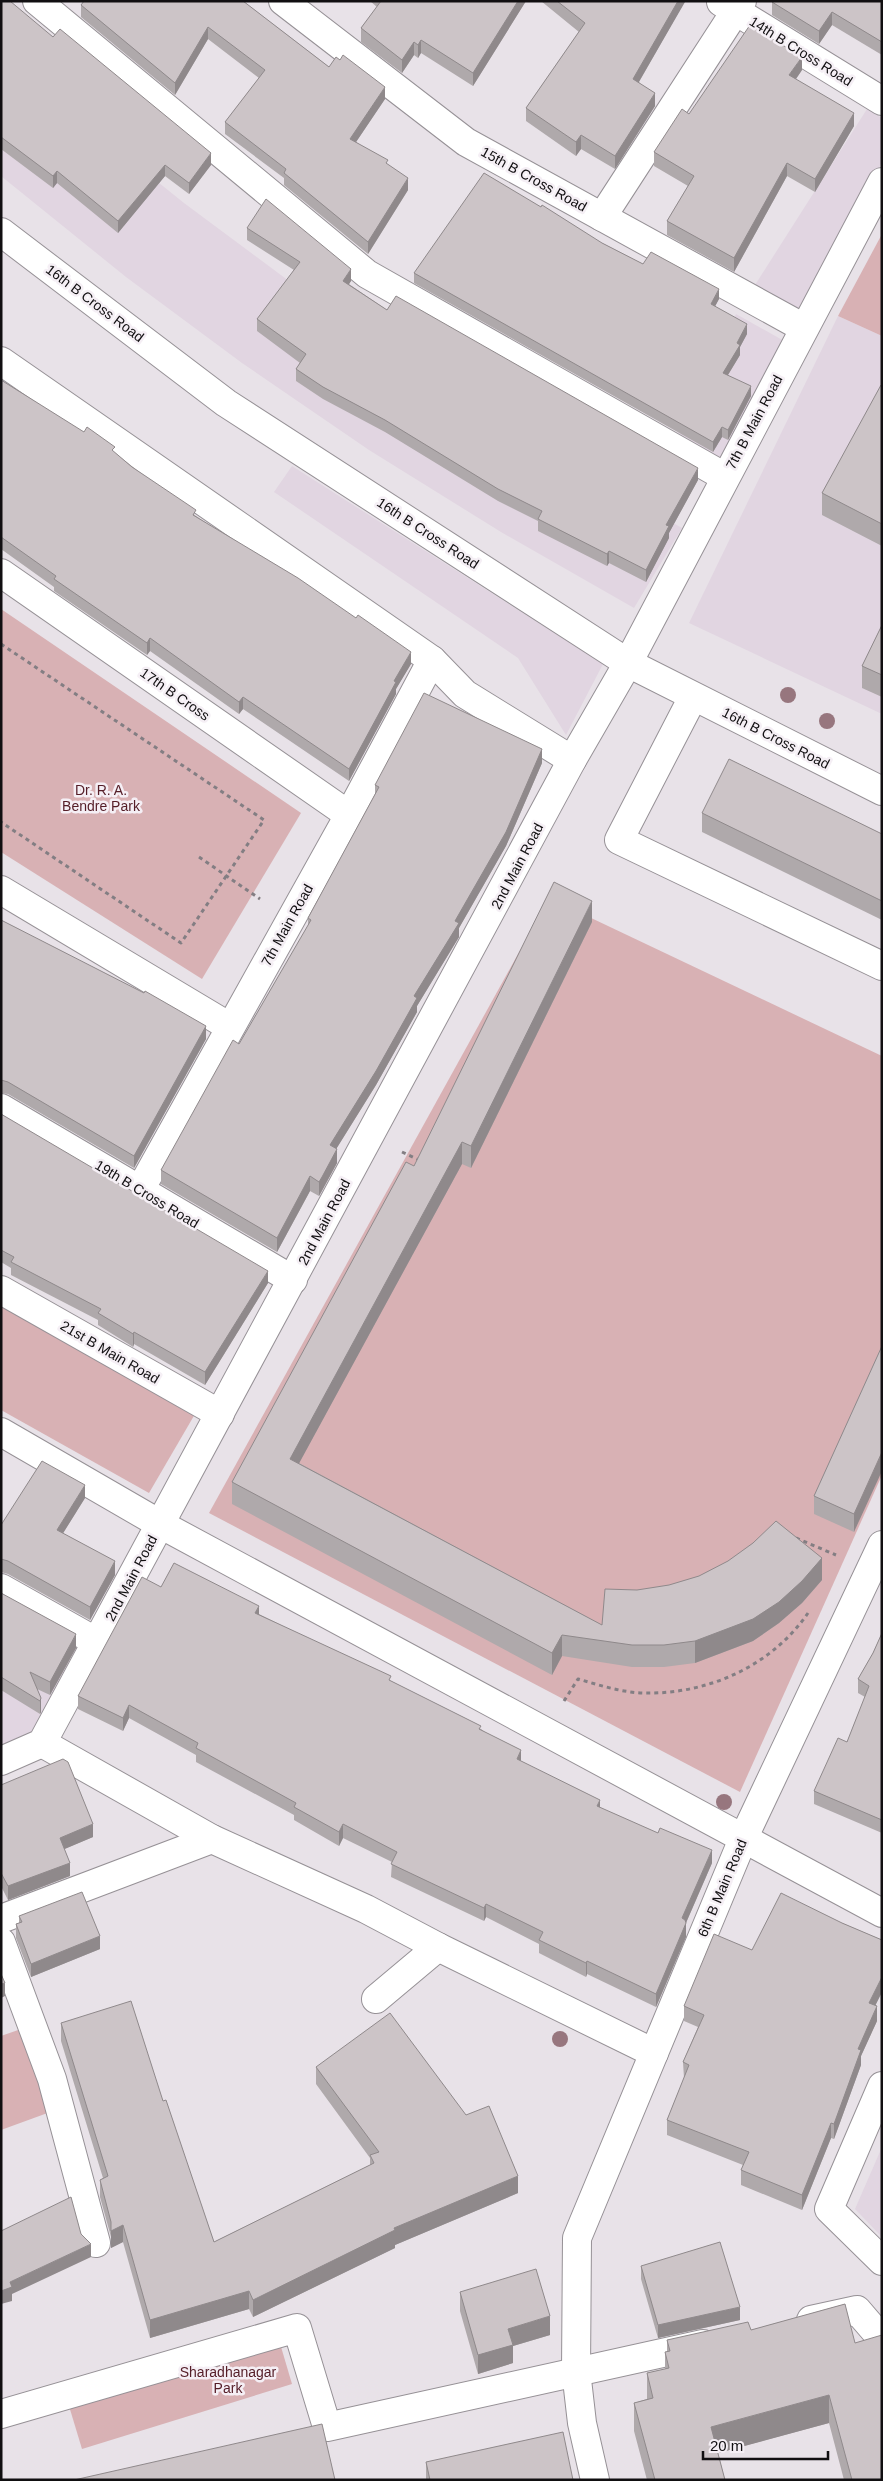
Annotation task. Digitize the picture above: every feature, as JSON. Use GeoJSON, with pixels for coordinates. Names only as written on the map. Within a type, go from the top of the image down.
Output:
{"type":"FeatureCollection","features":[{"type":"Feature","properties":{"kind":"street"},"geometry":{"type":"LineString","coordinates":[[37,1],[367,274],[725,477]]}},
{"type":"Feature","properties":{"kind":"street","name":"15th B Cross Road"},"geometry":{"type":"LineString","coordinates":[[283,1],[466,142],[804,328]]}},
{"type":"Feature","properties":{"kind":"street"},"geometry":{"type":"LineString","coordinates":[[602,217],[733,5]]}},
{"type":"Feature","properties":{"kind":"street","name":"14th B Cross Road"},"geometry":{"type":"LineString","coordinates":[[733,5],[882,101]]}},
{"type":"Feature","properties":{"kind":"street","name":"7th B Main Road"},"geometry":{"type":"LineString","coordinates":[[628,663],[882,182]]}},
{"type":"Feature","properties":{"kind":"street","name":"16th B Cross Road"},"geometry":{"type":"LineString","coordinates":[[1,232],[226,403],[628,663],[882,791]]}},
{"type":"Feature","properties":{"kind":"street"},"geometry":{"type":"LineString","coordinates":[[1,361],[184,490],[432,660],[465,694],[572,760]]}},
{"type":"Feature","properties":{"kind":"street","name":"17th B Cross"},"geometry":{"type":"LineString","coordinates":[[1,573],[349,815]]}},
{"type":"Feature","properties":{"kind":"street","name":"7th Main Road"},"geometry":{"type":"LineString","coordinates":[[140,1190],[349,815],[432,660]]}},
{"type":"Feature","properties":{"kind":"street","name":"2nd Main Road"},"geometry":{"type":"LineString","coordinates":[[42,1743],[572,760],[628,663]]}},
{"type":"Feature","properties":{"kind":"street"},"geometry":{"type":"LineString","coordinates":[[693,696],[620,840],[882,966]]}},
{"type":"Feature","properties":{"kind":"street"},"geometry":{"type":"LineString","coordinates":[[1,890],[230,1028]]}},
{"type":"Feature","properties":{"kind":"street","name":"19th B Cross Road"},"geometry":{"type":"LineString","coordinates":[[4,1116],[140,1190],[293,1280]]}},
{"type":"Feature","properties":{"kind":"street","name":"21st B Main Road"},"geometry":{"type":"LineString","coordinates":[[1,1290],[220,1414]]}},
{"type":"Feature","properties":{"kind":"street"},"geometry":{"type":"LineString","coordinates":[[1,1432],[160,1524],[882,1912]]}},
{"type":"Feature","properties":{"kind":"street","name":"6th B Main Road"},"geometry":{"type":"LineString","coordinates":[[576,2371],[577,2238],[743,1839],[882,1545]]}},
{"type":"Feature","properties":{"kind":"street"},"geometry":{"type":"LineString","coordinates":[[1,1588],[97,1642]]}},
{"type":"Feature","properties":{"kind":"street"},"geometry":{"type":"LineString","coordinates":[[1,1761],[42,1743],[212,1839],[366,1909],[438,1947],[654,2053]]}},
{"type":"Feature","properties":{"kind":"street"},"geometry":{"type":"LineString","coordinates":[[1,1919],[212,1839]]}},
{"type":"Feature","properties":{"kind":"street"},"geometry":{"type":"LineString","coordinates":[[1,1942],[52,2079],[96,2243]]}},
{"type":"Feature","properties":{"kind":"street"},"geometry":{"type":"LineString","coordinates":[[376,1999],[438,1947]]}},
{"type":"Feature","properties":{"kind":"street"},"geometry":{"type":"LineString","coordinates":[[882,2086],[829,2209],[882,2261]]}},
{"type":"Feature","properties":{"kind":"street"},"geometry":{"type":"LineString","coordinates":[[789,2325],[857,2310],[882,2339]]}},
{"type":"Feature","properties":{"kind":"street"},"geometry":{"type":"LineString","coordinates":[[1,2414],[297,2328],[327,2427],[731,2337]]}},
{"type":"Feature","properties":{"kind":"street"},"geometry":{"type":"LineString","coordinates":[[576,2371],[582,2423],[595,2480]]}},
{"type":"Feature","properties":{"kind":"path"},"geometry":{"type":"LineString","coordinates":[[1,644],[264,820],[181,943],[1,822]]}},
{"type":"Feature","properties":{"kind":"path"},"geometry":{"type":"LineString","coordinates":[[199,858],[290,919]]}},
{"type":"Feature","properties":{"kind":"path"},"geometry":{"type":"LineString","coordinates":[[370,1137],[424,1162]]}},
{"type":"Feature","properties":{"kind":"path"},"geometry":{"type":"LineString","coordinates":[[790,1536],[871,1570]]}},
{"type":"Feature","properties":{"kind":"path"},"geometry":{"type":"LineString","coordinates":[[578,1679],[609,1688],[640,1693],[672,1693],[704,1687],[758,1662],[800,1624],[818,1597],[850,1614]]}},
{"type":"Feature","properties":{"kind":"shaded area"},"geometry":{"type":"Polygon","coordinates":[[[1,56],[184,203],[297,287],[549,452],[682,528],[634,608],[501,532],[369,450],[242,363],[126,277],[1,176],[1,56]]]}},
{"type":"Feature","properties":{"kind":"shaded area"},"geometry":{"type":"Polygon","coordinates":[[[867,109],[882,118],[882,162],[800,311],[755,285],[867,109]]]}},
{"type":"Feature","properties":{"kind":"shaded area"},"geometry":{"type":"Polygon","coordinates":[[[736,314],[786,342],[725,461],[678,433],[736,314]]]}},
{"type":"Feature","properties":{"kind":"shaded area"},"geometry":{"type":"Polygon","coordinates":[[[838,316],[882,336],[882,714],[689,623],[838,316]]]}},
{"type":"Feature","properties":{"kind":"shaded area"},"geometry":{"type":"Polygon","coordinates":[[[292,466],[603,664],[566,735],[518,658],[274,492],[292,466]]]}},
{"type":"Feature","properties":{"kind":"shaded area"},"geometry":{"type":"Polygon","coordinates":[[[1,1602],[88,1647],[37,1741],[1,1757],[1,1602]]]}},
{"type":"Feature","properties":{"kind":"shaded area"},"geometry":{"type":"Polygon","coordinates":[[[882,2147],[882,2237],[855,2209],[882,2147]]]}},
{"type":"Feature","properties":{"kind":"green space"},"geometry":{"type":"Polygon","coordinates":[[[882,234],[882,336],[838,316],[882,234]]]}},
{"type":"Feature","properties":{"kind":"green space","name":"Dr. R. A. Bendre Park"},"geometry":{"type":"Polygon","coordinates":[[[1,609],[301,813],[202,979],[1,852],[1,609]]]}},
{"type":"Feature","properties":{"kind":"green space"},"geometry":{"type":"Polygon","coordinates":[[[549,898],[882,1056],[882,1475],[740,1792],[209,1513],[549,898]]]}},
{"type":"Feature","properties":{"kind":"green space"},"geometry":{"type":"Polygon","coordinates":[[[1,1304],[195,1414],[149,1493],[1,1410],[1,1304]]]}},
{"type":"Feature","properties":{"kind":"green space"},"geometry":{"type":"Polygon","coordinates":[[[21,2029],[53,2111],[1,2130],[1,2036],[21,2029]]]}},
{"type":"Feature","properties":{"kind":"green space","name":"Sharadhanagar Park"},"geometry":{"type":"Polygon","coordinates":[[[279,2340],[292,2384],[82,2449],[69,2406],[279,2340]]]}},
{"type":"Feature","properties":{"kind":"building"},"geometry":{"type":"Polygon","coordinates":[[[1,1],[10,1],[53,37],[60,29],[211,153],[189,183],[165,165],[118,221],[57,171],[53,176],[1,137],[1,1]]]}},
{"type":"Feature","properties":{"kind":"building"},"geometry":{"type":"Polygon","coordinates":[[[84,1],[243,1],[329,67],[336,57],[340,60],[343,55],[385,87],[350,139],[388,160],[386,163],[408,178],[368,242],[284,173],[286,169],[225,122],[265,70],[208,27],[175,83],[81,5],[84,1]]]}},
{"type":"Feature","properties":{"kind":"building"},"geometry":{"type":"Polygon","coordinates":[[[381,1],[518,1],[473,73],[421,40],[418,45],[414,42],[402,60],[361,28],[381,1]]]}},
{"type":"Feature","properties":{"kind":"building"},"geometry":{"type":"Polygon","coordinates":[[[557,1],[678,1],[633,79],[655,93],[615,156],[581,135],[576,142],[526,108],[585,23],[557,1]]]}},
{"type":"Feature","properties":{"kind":"building"},"geometry":{"type":"Polygon","coordinates":[[[772,1],[882,1],[882,42],[832,12],[819,31],[772,1]]]}},
{"type":"Feature","properties":{"kind":"building"},"geometry":{"type":"Polygon","coordinates":[[[750,25],[802,57],[789,75],[854,113],[815,179],[787,163],[734,258],[667,221],[694,176],[654,152],[682,109],[689,114],[750,25]]]}},
{"type":"Feature","properties":{"kind":"building"},"geometry":{"type":"Polygon","coordinates":[[[484,173],[541,207],[542,205],[602,243],[643,264],[651,252],[719,289],[711,304],[747,324],[737,343],[740,345],[723,373],[751,386],[728,430],[722,427],[713,442],[414,273],[484,173]]]}},
{"type":"Feature","properties":{"kind":"building"},"geometry":{"type":"Polygon","coordinates":[[[266,199],[351,269],[343,281],[387,310],[396,296],[698,468],[666,525],[669,526],[646,570],[609,551],[607,554],[538,519],[542,511],[498,489],[385,420],[323,387],[296,369],[306,354],[257,319],[300,262],[247,228],[266,199]]]}},
{"type":"Feature","properties":{"kind":"building"},"geometry":{"type":"Polygon","coordinates":[[[1,380],[84,432],[87,427],[115,447],[112,450],[132,467],[196,510],[193,515],[298,578],[356,618],[358,615],[411,652],[349,769],[243,697],[239,702],[150,638],[147,643],[54,579],[56,576],[1,537],[1,380]]]}},
{"type":"Feature","properties":{"kind":"building"},"geometry":{"type":"Polygon","coordinates":[[[882,385],[882,524],[822,493],[882,385]]]}},
{"type":"Feature","properties":{"kind":"building"},"geometry":{"type":"Polygon","coordinates":[[[882,625],[882,675],[862,666],[882,625]]]}},
{"type":"Feature","properties":{"kind":"building"},"geometry":{"type":"Polygon","coordinates":[[[424,693],[542,749],[506,832],[455,921],[459,923],[414,996],[417,998],[376,1071],[330,1145],[337,1149],[322,1177],[319,1182],[310,1176],[277,1238],[161,1170],[233,1040],[239,1044],[311,920],[308,918],[379,787],[375,785],[424,693]]]}},
{"type":"Feature","properties":{"kind":"building"},"geometry":{"type":"Polygon","coordinates":[[[729,759],[882,834],[882,901],[702,813],[729,759]]]}},
{"type":"Feature","properties":{"kind":"building"},"geometry":{"type":"Polygon","coordinates":[[[554,882],[592,901],[471,1146],[462,1142],[290,1459],[602,1625],[605,1589],[637,1590],[669,1585],[699,1576],[728,1561],[753,1543],[776,1521],[822,1558],[802,1581],[779,1602],[753,1619],[695,1641],[664,1645],[632,1645],[562,1635],[552,1653],[232,1482],[406,1162],[414,1166],[554,882]]]}},
{"type":"Feature","properties":{"kind":"building"},"geometry":{"type":"Polygon","coordinates":[[[1,920],[144,993],[145,991],[206,1026],[134,1156],[8,1082],[1,1080],[1,920]]]}},
{"type":"Feature","properties":{"kind":"building"},"geometry":{"type":"Polygon","coordinates":[[[1,1114],[268,1271],[205,1372],[98,1313],[101,1309],[11,1262],[14,1257],[1,1250],[1,1114]]]}},
{"type":"Feature","properties":{"kind":"building"},"geometry":{"type":"Polygon","coordinates":[[[882,1346],[882,1452],[854,1514],[814,1496],[882,1346]]]}},
{"type":"Feature","properties":{"kind":"building"},"geometry":{"type":"Polygon","coordinates":[[[42,1461],[85,1485],[57,1530],[115,1561],[90,1607],[8,1561],[1,1559],[1,1525],[42,1461]]]}},
{"type":"Feature","properties":{"kind":"building"},"geometry":{"type":"Polygon","coordinates":[[[174,1563],[259,1606],[255,1613],[391,1676],[389,1680],[481,1726],[479,1729],[521,1750],[517,1759],[600,1800],[597,1806],[658,1833],[660,1828],[712,1850],[682,1918],[686,1923],[656,1994],[539,1940],[543,1932],[486,1904],[484,1908],[391,1864],[397,1852],[343,1824],[339,1832],[294,1807],[296,1803],[196,1748],[198,1743],[129,1705],[123,1718],[78,1696],[142,1577],[161,1587],[174,1563]]]}},
{"type":"Feature","properties":{"kind":"building"},"geometry":{"type":"Polygon","coordinates":[[[1,1593],[76,1634],[50,1682],[30,1672],[41,1698],[40,1701],[1,1677],[1,1593]]]}},
{"type":"Feature","properties":{"kind":"building"},"geometry":{"type":"Polygon","coordinates":[[[882,1633],[882,1820],[814,1791],[838,1738],[847,1742],[869,1686],[858,1679],[882,1633]]]}},
{"type":"Feature","properties":{"kind":"building"},"geometry":{"type":"Polygon","coordinates":[[[63,1759],[68,1762],[93,1824],[60,1838],[70,1863],[8,1886],[1,1873],[1,1785],[63,1759]]]}},
{"type":"Feature","properties":{"kind":"building"},"geometry":{"type":"Polygon","coordinates":[[[82,1892],[100,1936],[31,1964],[16,1924],[22,1922],[19,1916],[82,1892]]]}},
{"type":"Feature","properties":{"kind":"building"},"geometry":{"type":"Polygon","coordinates":[[[781,1893],[882,1940],[882,1977],[869,2003],[877,2006],[858,2049],[861,2050],[834,2124],[831,2123],[802,2195],[741,2170],[749,2152],[667,2120],[689,2065],[683,2062],[704,2015],[684,2006],[714,1934],[752,1950],[781,1893]]]}},
{"type":"Feature","properties":{"kind":"building"},"geometry":{"type":"Polygon","coordinates":[[[1,1974],[5,1983],[1,1984],[1,1974]]]}},
{"type":"Feature","properties":{"kind":"building"},"geometry":{"type":"Polygon","coordinates":[[[131,2001],[163,2101],[166,2100],[214,2242],[374,2163],[370,2155],[379,2152],[316,2067],[390,2013],[466,2115],[489,2106],[518,2176],[394,2228],[395,2230],[253,2300],[249,2291],[150,2320],[123,2225],[111,2231],[111,2222],[100,2180],[108,2176],[61,2023],[131,2001]]]}},
{"type":"Feature","properties":{"kind":"building"},"geometry":{"type":"Polygon","coordinates":[[[71,2197],[81,2234],[91,2244],[10,2282],[12,2287],[1,2291],[1,2231],[71,2197]]]}},
{"type":"Feature","properties":{"kind":"building"},"geometry":{"type":"Polygon","coordinates":[[[720,2242],[740,2307],[658,2325],[641,2266],[720,2242]]]}},
{"type":"Feature","properties":{"kind":"building"},"geometry":{"type":"Polygon","coordinates":[[[536,2269],[550,2316],[508,2329],[513,2345],[478,2355],[460,2292],[536,2269]]]}},
{"type":"Feature","properties":{"kind":"building"},"geometry":{"type":"Polygon","coordinates":[[[845,2304],[855,2343],[882,2335],[882,2480],[852,2480],[829,2395],[711,2427],[725,2480],[655,2480],[634,2403],[653,2398],[647,2373],[669,2368],[665,2352],[670,2351],[667,2340],[748,2322],[751,2330],[845,2304]]]}},
{"type":"Feature","properties":{"kind":"building"},"geometry":{"type":"Polygon","coordinates":[[[322,2424],[335,2480],[74,2480],[322,2424]]]}},
{"type":"Feature","properties":{"kind":"building"},"geometry":{"type":"Polygon","coordinates":[[[563,2432],[573,2480],[430,2480],[426,2462],[563,2432]]]}}]}
